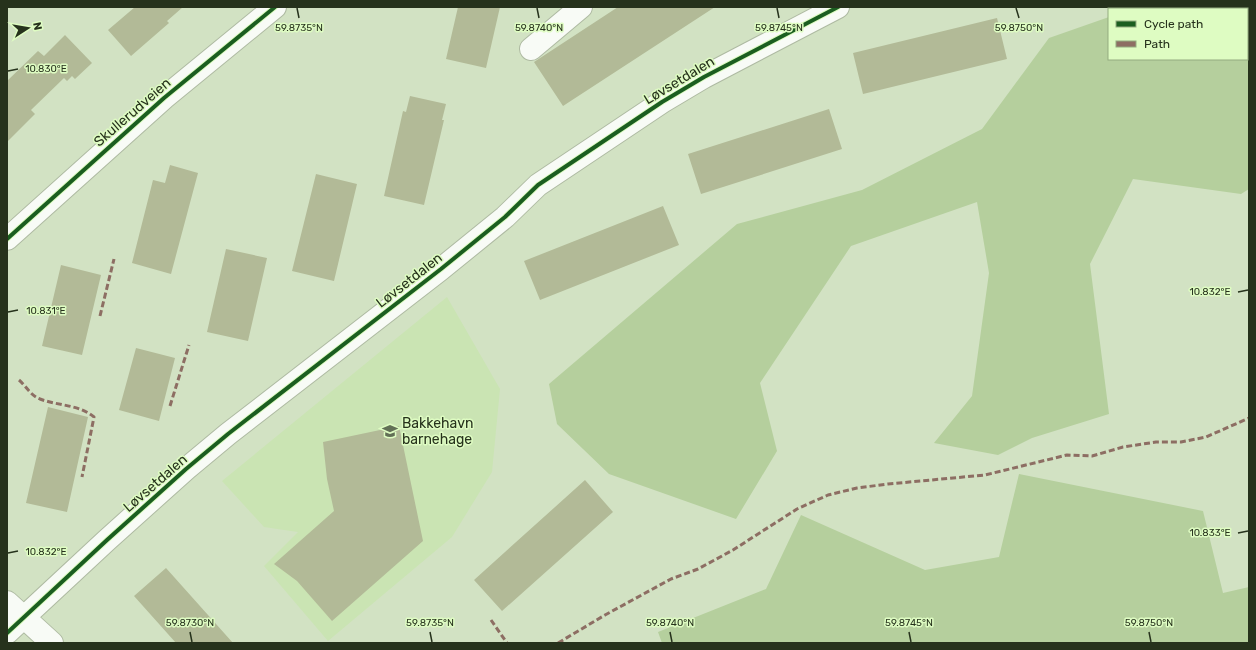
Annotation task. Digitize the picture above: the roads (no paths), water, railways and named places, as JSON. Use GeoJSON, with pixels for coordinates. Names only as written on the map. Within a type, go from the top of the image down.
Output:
{"type":"FeatureCollection","features":[{"type":"Feature","properties":{"kind":"street","name":"Skullerudveien"},"geometry":{"type":"LineString","coordinates":[[7,239],[164,98],[274,7]]}},
{"type":"Feature","properties":{"kind":"street"},"geometry":{"type":"LineString","coordinates":[[531,49],[581,7]]}},
{"type":"Feature","properties":{"kind":"street","name":"Løvsetdalen"},"geometry":{"type":"LineString","coordinates":[[7,633],[107,540],[219,442],[441,269],[505,217],[538,185],[662,102],[704,77],[838,7]]}},
{"type":"Feature","properties":{"kind":"street"},"geometry":{"type":"LineString","coordinates":[[7,602],[52,643]]}},
{"type":"Feature","properties":{"kind":"place","name":"Bakkehavn barnehage"},"geometry":{"type":"Point","coordinates":[390,431]}}]}
